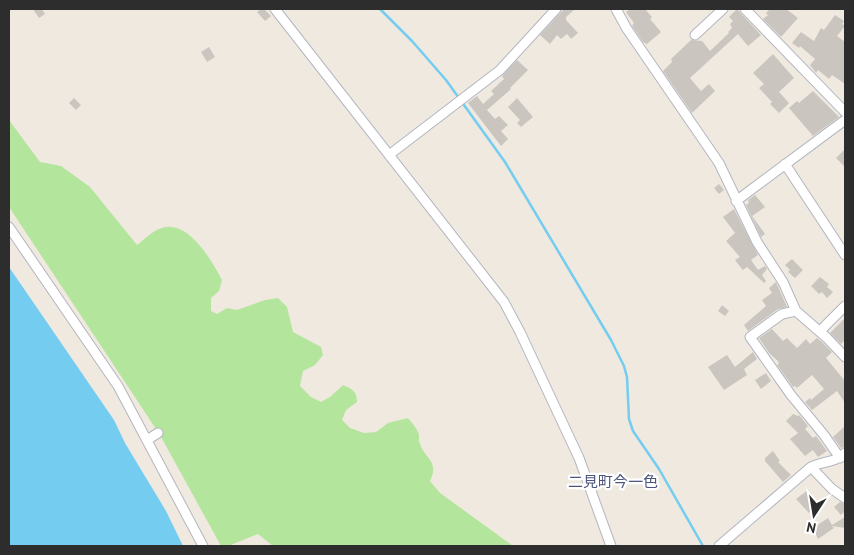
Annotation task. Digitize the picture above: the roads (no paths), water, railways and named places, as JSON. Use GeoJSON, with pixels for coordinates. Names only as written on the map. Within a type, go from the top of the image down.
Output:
{"type":"FeatureCollection","features":[{"type":"Feature","properties":{"kind":"street"},"geometry":{"type":"LineString","coordinates":[[274,9],[504,302],[579,458],[611,546]]}},
{"type":"Feature","properties":{"kind":"street"},"geometry":{"type":"LineString","coordinates":[[389,155],[495,75],[556,9]]}},
{"type":"Feature","properties":{"kind":"street"},"geometry":{"type":"LineString","coordinates":[[616,9],[627,29],[719,163],[736,200],[758,242],[783,282],[796,311],[820,331],[845,357]]}},
{"type":"Feature","properties":{"kind":"street"},"geometry":{"type":"LineString","coordinates":[[695,34],[724,9]]}},
{"type":"Feature","properties":{"kind":"street"},"geometry":{"type":"LineString","coordinates":[[745,9],[845,112]]}},
{"type":"Feature","properties":{"kind":"street"},"geometry":{"type":"LineString","coordinates":[[736,200],[845,120]]}},
{"type":"Feature","properties":{"kind":"street"},"geometry":{"type":"LineString","coordinates":[[786,164],[845,255]]}},
{"type":"Feature","properties":{"kind":"street"},"geometry":{"type":"LineString","coordinates":[[9,227],[118,386],[203,546]]}},
{"type":"Feature","properties":{"kind":"street"},"geometry":{"type":"LineString","coordinates":[[820,331],[845,306]]}},
{"type":"Feature","properties":{"kind":"street"},"geometry":{"type":"LineString","coordinates":[[719,546],[811,467],[820,462],[829,463],[843,455],[791,395],[750,337],[782,314],[796,311]]}},
{"type":"Feature","properties":{"kind":"street"},"geometry":{"type":"LineString","coordinates":[[147,440],[158,434]]}},
{"type":"Feature","properties":{"kind":"street"},"geometry":{"type":"LineString","coordinates":[[811,467],[832,489],[845,498]]}},
{"type":"Feature","properties":{"kind":"water"},"geometry":{"type":"Polygon","coordinates":[[[9,267],[114,420],[125,443],[166,511],[183,546],[9,546],[9,267]]]}},
{"type":"Feature","properties":{"kind":"waterway"},"geometry":{"type":"LineString","coordinates":[[380,9],[412,41],[446,80],[505,162],[611,340],[624,366],[627,377],[629,419],[633,431],[659,469],[703,546]]}},
{"type":"Feature","properties":{"kind":"district","name":"二見町今一色"},"geometry":{"type":"Point","coordinates":[613,481]}}]}
